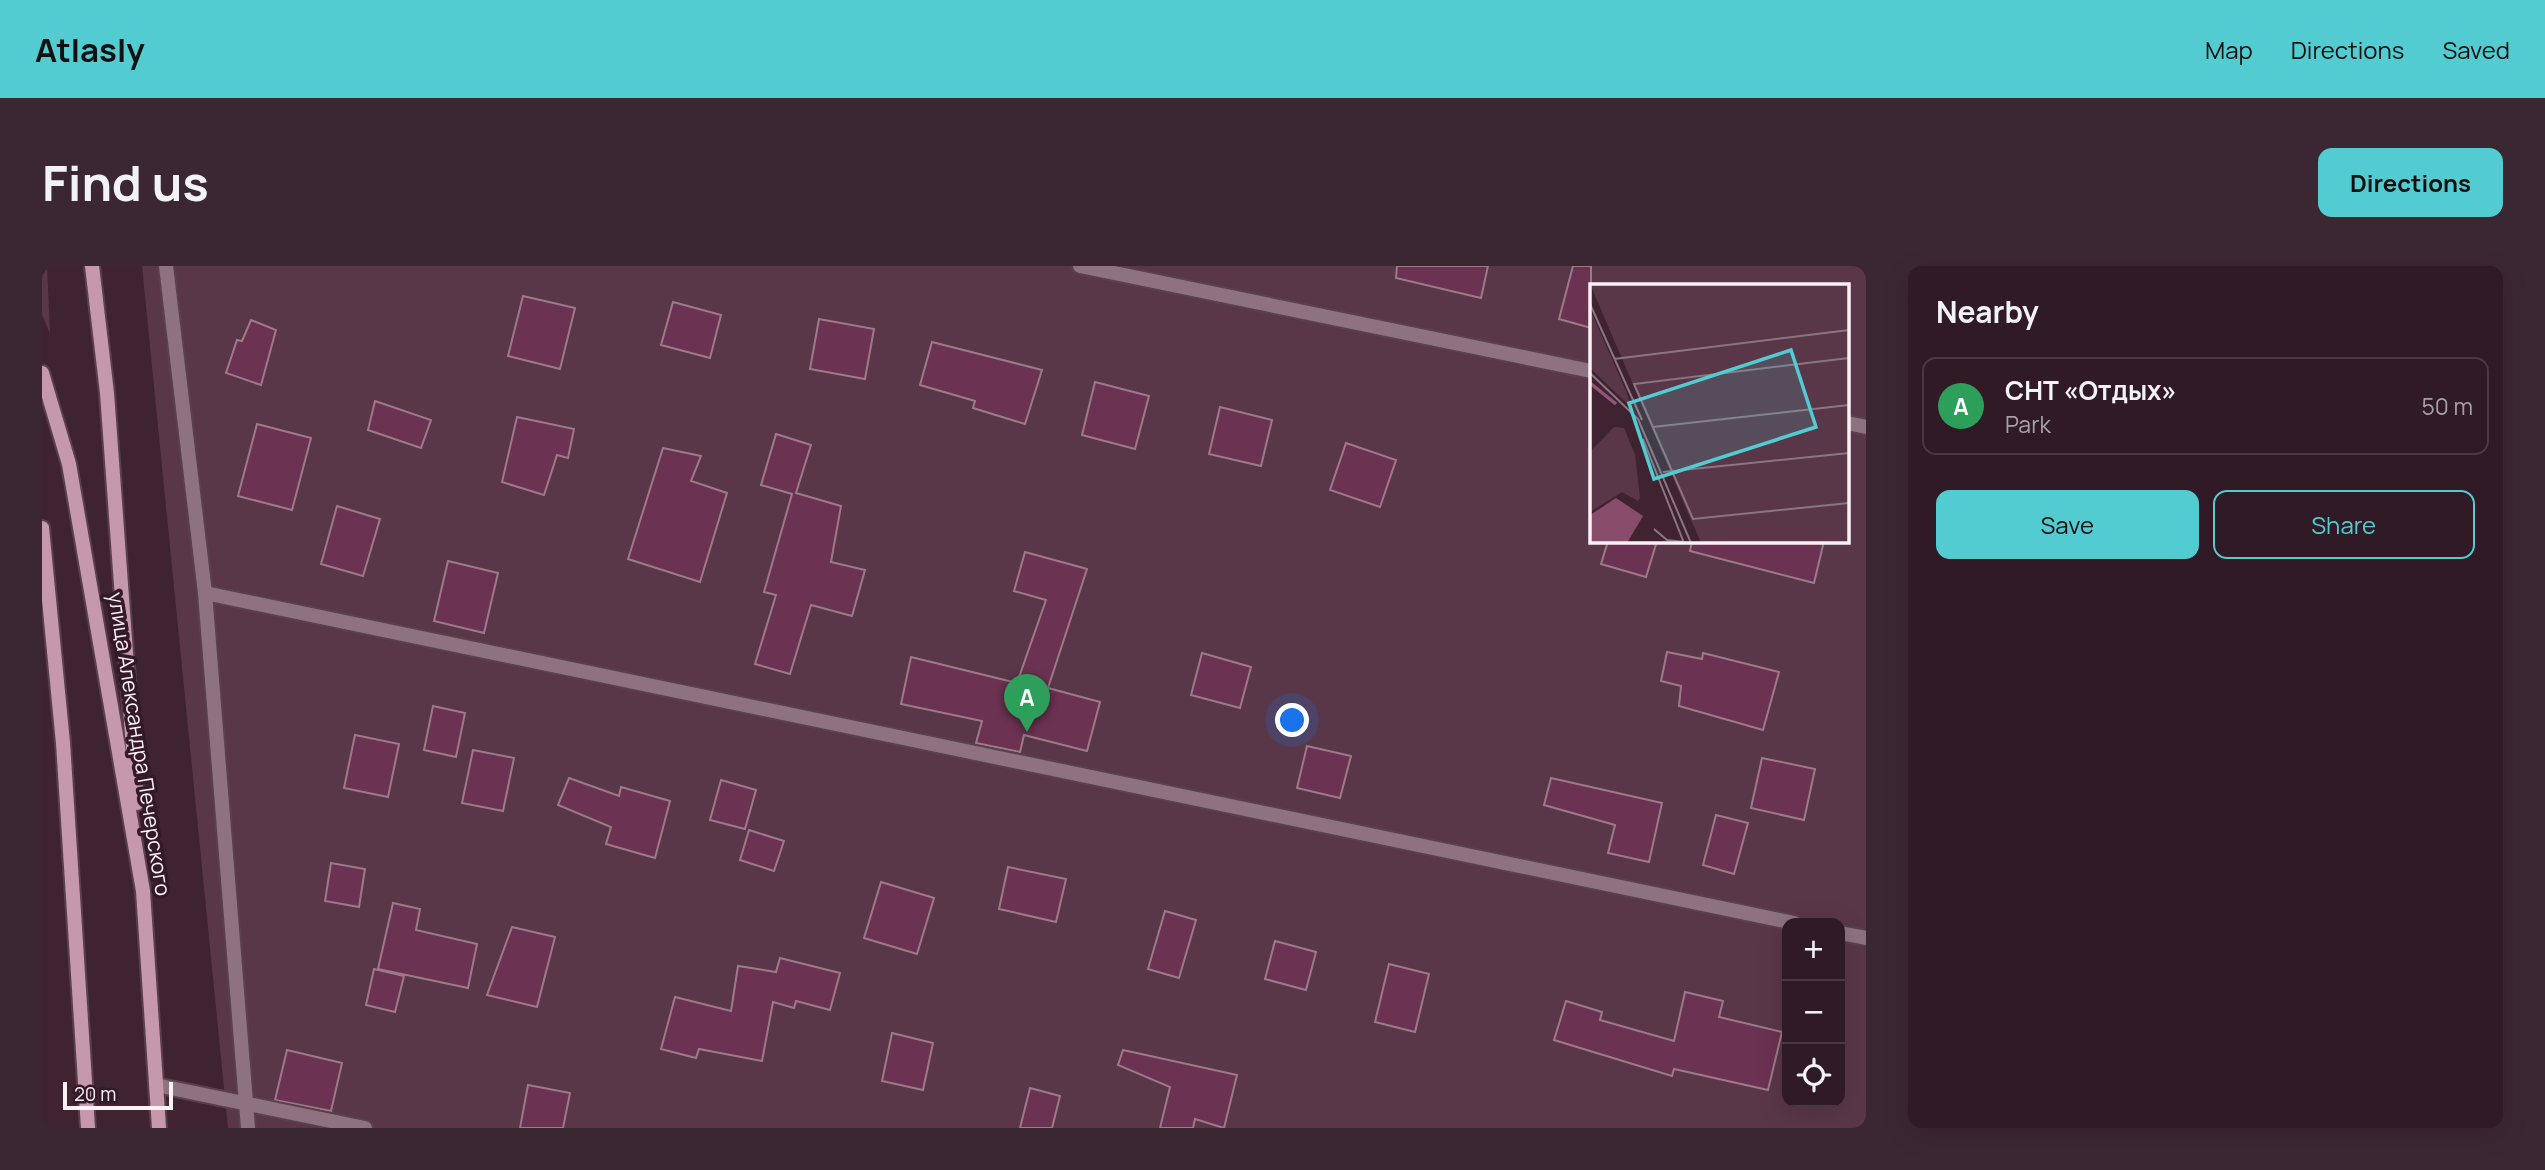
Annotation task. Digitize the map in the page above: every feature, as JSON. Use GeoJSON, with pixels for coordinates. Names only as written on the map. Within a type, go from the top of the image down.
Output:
{"type":"FeatureCollection","features":[{"type":"Feature","properties":{"kind":"main road"},"geometry":{"type":"LineString","coordinates":[[92,266],[107,393],[144,891]]}},
{"type":"Feature","properties":{"kind":"main road","name":"улица Александра Печерского"},"geometry":{"type":"LineString","coordinates":[[42,373],[69,464],[144,891],[159,1128]]}},
{"type":"Feature","properties":{"kind":"main road"},"geometry":{"type":"LineString","coordinates":[[42,528],[63,743],[88,1128]]}},
{"type":"Feature","properties":{"kind":"street"},"geometry":{"type":"LineString","coordinates":[[166,266],[205,593],[248,1128]]}},
{"type":"Feature","properties":{"kind":"street"},"geometry":{"type":"LineString","coordinates":[[1080,266],[1590,371]]}},
{"type":"Feature","properties":{"kind":"street"},"geometry":{"type":"LineString","coordinates":[[1848,423],[1866,427]]}},
{"type":"Feature","properties":{"kind":"street"},"geometry":{"type":"LineString","coordinates":[[205,593],[1782,921]]}},
{"type":"Feature","properties":{"kind":"street"},"geometry":{"type":"LineString","coordinates":[[1845,934],[1866,938]]}},
{"type":"Feature","properties":{"kind":"street"},"geometry":{"type":"LineString","coordinates":[[156,1085],[365,1128]]}},
{"type":"Feature","properties":{"kind":"shaded area"},"geometry":{"type":"Polygon","coordinates":[[[42,266],[47,266],[50,333],[42,315],[42,266]]]}},
{"type":"Feature","properties":{"kind":"shaded area"},"geometry":{"type":"Polygon","coordinates":[[[142,266],[1866,266],[1866,1128],[228,1128],[142,266]]]}},
{"type":"Feature","properties":{"kind":"building"},"geometry":{"type":"Polygon","coordinates":[[[1397,266],[1488,266],[1481,298],[1396,278],[1397,266]]]}},
{"type":"Feature","properties":{"kind":"building"},"geometry":{"type":"Polygon","coordinates":[[[1573,266],[1591,266],[1590,328],[1559,319],[1573,266]]]}},
{"type":"Feature","properties":{"kind":"building"},"geometry":{"type":"Polygon","coordinates":[[[523,296],[575,308],[560,369],[508,356],[523,296]]]}},
{"type":"Feature","properties":{"kind":"building"},"geometry":{"type":"Polygon","coordinates":[[[673,302],[721,315],[710,358],[661,345],[673,302]]]}},
{"type":"Feature","properties":{"kind":"building"},"geometry":{"type":"Polygon","coordinates":[[[819,319],[874,329],[865,379],[810,369],[819,319]]]}},
{"type":"Feature","properties":{"kind":"building"},"geometry":{"type":"Polygon","coordinates":[[[251,320],[276,330],[261,385],[226,373],[237,340],[242,341],[251,320]]]}},
{"type":"Feature","properties":{"kind":"building"},"geometry":{"type":"Polygon","coordinates":[[[932,342],[1042,370],[1025,424],[973,408],[975,401],[920,385],[932,342]]]}},
{"type":"Feature","properties":{"kind":"building"},"geometry":{"type":"Polygon","coordinates":[[[1095,382],[1149,396],[1135,449],[1082,435],[1095,382]]]}},
{"type":"Feature","properties":{"kind":"building"},"geometry":{"type":"Polygon","coordinates":[[[375,401],[431,420],[421,448],[368,430],[375,401]]]}},
{"type":"Feature","properties":{"kind":"building"},"geometry":{"type":"Polygon","coordinates":[[[1220,407],[1272,420],[1261,466],[1209,454],[1220,407]]]}},
{"type":"Feature","properties":{"kind":"building"},"geometry":{"type":"Polygon","coordinates":[[[517,417],[574,429],[568,458],[557,455],[544,495],[502,482],[517,417]]]}},
{"type":"Feature","properties":{"kind":"building"},"geometry":{"type":"Polygon","coordinates":[[[257,424],[311,438],[292,510],[238,496],[257,424]]]}},
{"type":"Feature","properties":{"kind":"building"},"geometry":{"type":"Polygon","coordinates":[[[776,434],[811,445],[796,493],[841,506],[831,562],[865,570],[852,616],[811,605],[790,674],[755,664],[776,595],[764,592],[792,494],[761,485],[776,434]]]}},
{"type":"Feature","properties":{"kind":"building"},"geometry":{"type":"Polygon","coordinates":[[[1346,443],[1396,460],[1380,507],[1330,490],[1346,443]]]}},
{"type":"Feature","properties":{"kind":"building"},"geometry":{"type":"Polygon","coordinates":[[[663,448],[701,456],[691,481],[727,493],[700,582],[628,559],[663,448]]]}},
{"type":"Feature","properties":{"kind":"building"},"geometry":{"type":"Polygon","coordinates":[[[337,506],[380,519],[363,576],[321,564],[337,506]]]}},
{"type":"Feature","properties":{"kind":"building"},"geometry":{"type":"Polygon","coordinates":[[[1608,542],[1657,542],[1646,577],[1601,564],[1608,542]]]}},
{"type":"Feature","properties":{"kind":"building"},"geometry":{"type":"Polygon","coordinates":[[[1692,542],[1824,542],[1814,583],[1690,551],[1692,542]]]}},
{"type":"Feature","properties":{"kind":"building"},"geometry":{"type":"Polygon","coordinates":[[[1025,552],[1087,569],[1048,688],[1100,702],[1087,751],[1024,735],[1020,752],[976,743],[982,721],[901,704],[911,657],[1017,683],[1046,600],[1014,591],[1025,552]]]}},
{"type":"Feature","properties":{"kind":"building"},"geometry":{"type":"Polygon","coordinates":[[[448,561],[498,573],[484,633],[434,621],[448,561]]]}},
{"type":"Feature","properties":{"kind":"building"},"geometry":{"type":"Polygon","coordinates":[[[1667,652],[1702,659],[1703,653],[1779,672],[1763,730],[1679,706],[1681,686],[1661,681],[1667,652]]]}},
{"type":"Feature","properties":{"kind":"building"},"geometry":{"type":"Polygon","coordinates":[[[1202,653],[1251,667],[1240,708],[1191,695],[1202,653]]]}},
{"type":"Feature","properties":{"kind":"building"},"geometry":{"type":"Polygon","coordinates":[[[433,706],[465,713],[456,757],[424,750],[433,706]]]}},
{"type":"Feature","properties":{"kind":"building"},"geometry":{"type":"Polygon","coordinates":[[[355,735],[399,744],[388,797],[344,788],[355,735]]]}},
{"type":"Feature","properties":{"kind":"building"},"geometry":{"type":"Polygon","coordinates":[[[1307,746],[1351,756],[1340,798],[1297,788],[1307,746]]]}},
{"type":"Feature","properties":{"kind":"building"},"geometry":{"type":"Polygon","coordinates":[[[473,750],[514,758],[503,811],[462,803],[473,750]]]}},
{"type":"Feature","properties":{"kind":"building"},"geometry":{"type":"Polygon","coordinates":[[[1762,758],[1815,769],[1804,820],[1751,808],[1762,758]]]}},
{"type":"Feature","properties":{"kind":"building"},"geometry":{"type":"Polygon","coordinates":[[[569,778],[619,796],[621,787],[670,801],[655,858],[606,844],[611,827],[558,805],[569,778]]]}},
{"type":"Feature","properties":{"kind":"building"},"geometry":{"type":"Polygon","coordinates":[[[1551,778],[1662,803],[1649,862],[1608,853],[1615,825],[1544,805],[1551,778]]]}},
{"type":"Feature","properties":{"kind":"building"},"geometry":{"type":"Polygon","coordinates":[[[721,780],[756,790],[745,829],[710,820],[721,780]]]}},
{"type":"Feature","properties":{"kind":"building"},"geometry":{"type":"Polygon","coordinates":[[[1716,815],[1748,823],[1734,874],[1703,865],[1716,815]]]}},
{"type":"Feature","properties":{"kind":"building"},"geometry":{"type":"Polygon","coordinates":[[[749,830],[784,841],[774,871],[740,860],[749,830]]]}},
{"type":"Feature","properties":{"kind":"building"},"geometry":{"type":"Polygon","coordinates":[[[331,863],[365,869],[359,907],[325,901],[331,863]]]}},
{"type":"Feature","properties":{"kind":"building"},"geometry":{"type":"Polygon","coordinates":[[[1008,867],[1066,879],[1056,922],[999,909],[1008,867]]]}},
{"type":"Feature","properties":{"kind":"building"},"geometry":{"type":"Polygon","coordinates":[[[881,882],[934,898],[917,954],[864,938],[881,882]]]}},
{"type":"Feature","properties":{"kind":"building"},"geometry":{"type":"Polygon","coordinates":[[[393,903],[420,909],[416,930],[477,944],[468,988],[378,969],[393,903]]]}},
{"type":"Feature","properties":{"kind":"building"},"geometry":{"type":"Polygon","coordinates":[[[1165,911],[1196,920],[1179,978],[1148,969],[1165,911]]]}},
{"type":"Feature","properties":{"kind":"building"},"geometry":{"type":"Polygon","coordinates":[[[512,927],[555,937],[537,1007],[487,995],[512,927]]]}},
{"type":"Feature","properties":{"kind":"building"},"geometry":{"type":"Polygon","coordinates":[[[1275,941],[1316,952],[1306,990],[1265,979],[1275,941]]]}},
{"type":"Feature","properties":{"kind":"building"},"geometry":{"type":"Polygon","coordinates":[[[780,958],[840,973],[830,1010],[796,1001],[794,1008],[773,1002],[762,1061],[699,1049],[696,1058],[661,1049],[675,997],[731,1011],[738,966],[776,972],[780,958]]]}},
{"type":"Feature","properties":{"kind":"building"},"geometry":{"type":"Polygon","coordinates":[[[1389,964],[1429,974],[1415,1032],[1375,1022],[1389,964]]]}},
{"type":"Feature","properties":{"kind":"building"},"geometry":{"type":"Polygon","coordinates":[[[374,969],[404,976],[395,1012],[366,1005],[374,969]]]}},
{"type":"Feature","properties":{"kind":"building"},"geometry":{"type":"Polygon","coordinates":[[[1685,992],[1723,1001],[1719,1017],[1782,1032],[1768,1090],[1674,1069],[1672,1076],[1554,1040],[1566,1001],[1602,1012],[1600,1020],[1674,1041],[1685,992]]]}},
{"type":"Feature","properties":{"kind":"building"},"geometry":{"type":"Polygon","coordinates":[[[892,1033],[933,1043],[923,1090],[882,1081],[892,1033]]]}},
{"type":"Feature","properties":{"kind":"building"},"geometry":{"type":"Polygon","coordinates":[[[287,1050],[342,1063],[331,1111],[275,1100],[287,1050]]]}},
{"type":"Feature","properties":{"kind":"building"},"geometry":{"type":"Polygon","coordinates":[[[1123,1050],[1237,1075],[1224,1128],[1195,1119],[1193,1128],[1160,1128],[1170,1087],[1118,1065],[1123,1050]]]}},
{"type":"Feature","properties":{"kind":"building"},"geometry":{"type":"Polygon","coordinates":[[[528,1085],[570,1093],[563,1128],[520,1128],[528,1085]]]}},
{"type":"Feature","properties":{"kind":"building"},"geometry":{"type":"Polygon","coordinates":[[[1030,1088],[1060,1096],[1052,1128],[1020,1128],[1030,1088]]]}},
{"type":"Feature","properties":{"kind":"place","name":"СНТ «Отдых»"},"geometry":{"type":"Point","coordinates":[1027,732]}}]}
